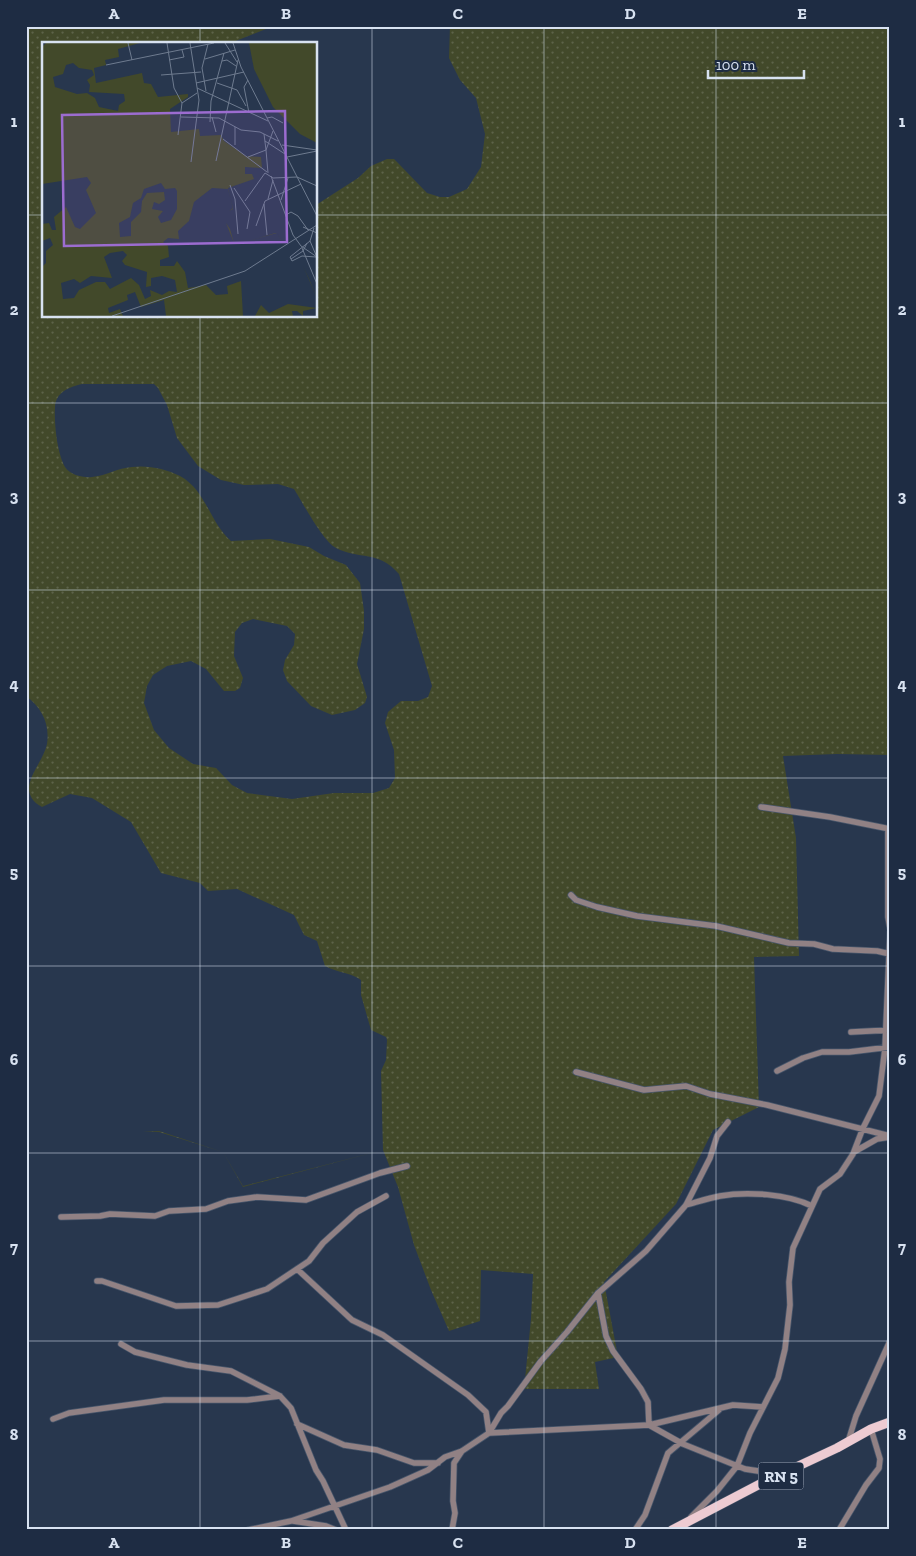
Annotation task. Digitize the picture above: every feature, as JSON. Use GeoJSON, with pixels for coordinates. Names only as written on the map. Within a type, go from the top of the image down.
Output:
{"type":"FeatureCollection","features":[{"type":"Feature","properties":{"kind":"main road","name":"RN 5"},"geometry":{"type":"LineString","coordinates":[[672,1530],[682,1527],[760,1484],[890,1422]]}},
{"type":"Feature","properties":{"kind":"street"},"geometry":{"type":"LineString","coordinates":[[682,1527],[718,1491],[737,1466],[750,1433],[778,1378],[785,1349],[790,1305],[788,1282],[793,1248],[820,1189],[840,1174],[854,1152],[863,1128],[879,1096],[888,1048],[890,954],[889,829],[761,806]]}},
{"type":"Feature","properties":{"kind":"street"},"geometry":{"type":"LineString","coordinates":[[571,895],[576,900],[597,907],[637,916],[716,926],[789,943],[814,944],[833,949],[877,951],[890,954]]}},
{"type":"Feature","properties":{"kind":"street"},"geometry":{"type":"LineString","coordinates":[[851,1032],[888,1030]]}},
{"type":"Feature","properties":{"kind":"street"},"geometry":{"type":"LineString","coordinates":[[777,1071],[803,1058],[822,1052],[849,1052],[888,1048]]}},
{"type":"Feature","properties":{"kind":"street"},"geometry":{"type":"LineString","coordinates":[[576,1072],[644,1090],[686,1086],[710,1094],[863,1128],[890,1136]]}},
{"type":"Feature","properties":{"kind":"street"},"geometry":{"type":"LineString","coordinates":[[248,1530],[291,1521],[390,1488],[428,1470],[445,1457],[462,1451],[489,1433],[501,1413],[541,1361],[598,1293],[646,1251],[686,1205],[710,1158],[717,1136],[728,1122]]}},
{"type":"Feature","properties":{"kind":"street"},"geometry":{"type":"LineString","coordinates":[[854,1152],[877,1140],[890,1136]]}},
{"type":"Feature","properties":{"kind":"street"},"geometry":{"type":"LineString","coordinates":[[61,1217],[110,1214],[155,1216],[169,1211],[206,1209],[228,1201],[257,1198],[306,1200],[380,1173],[407,1166]]}},
{"type":"Feature","properties":{"kind":"street"},"geometry":{"type":"LineString","coordinates":[[686,1205],[722,1195],[769,1194],[801,1200],[812,1206]]}},
{"type":"Feature","properties":{"kind":"street"},"geometry":{"type":"LineString","coordinates":[[97,1281],[102,1281],[176,1306],[218,1305],[267,1289],[309,1261],[323,1243],[356,1212],[386,1196]]}},
{"type":"Feature","properties":{"kind":"street"},"geometry":{"type":"LineString","coordinates":[[297,1269],[352,1320],[383,1336],[468,1396],[486,1412],[489,1433]]}},
{"type":"Feature","properties":{"kind":"street"},"geometry":{"type":"LineString","coordinates":[[598,1293],[606,1336],[613,1351],[641,1389],[648,1402],[649,1425]]}},
{"type":"Feature","properties":{"kind":"street"},"geometry":{"type":"LineString","coordinates":[[848,1442],[856,1416],[890,1342]]}},
{"type":"Feature","properties":{"kind":"street"},"geometry":{"type":"LineString","coordinates":[[121,1344],[135,1352],[231,1371],[280,1396],[291,1408],[316,1470],[346,1530]]}},
{"type":"Feature","properties":{"kind":"street"},"geometry":{"type":"LineString","coordinates":[[53,1420],[69,1413],[164,1400],[247,1400],[280,1396]]}},
{"type":"Feature","properties":{"kind":"street"},"geometry":{"type":"LineString","coordinates":[[489,1433],[649,1425],[733,1405],[763,1407]]}},
{"type":"Feature","properties":{"kind":"street"},"geometry":{"type":"LineString","coordinates":[[635,1530],[645,1515],[668,1453],[720,1408]]}},
{"type":"Feature","properties":{"kind":"street"},"geometry":{"type":"LineString","coordinates":[[297,1424],[344,1445],[376,1450],[414,1463],[439,1463]]}},
{"type":"Feature","properties":{"kind":"street"},"geometry":{"type":"LineString","coordinates":[[649,1425],[680,1442],[745,1470],[783,1474]]}},
{"type":"Feature","properties":{"kind":"street"},"geometry":{"type":"LineString","coordinates":[[838,1530],[879,1468],[880,1459],[871,1430]]}},
{"type":"Feature","properties":{"kind":"street"},"geometry":{"type":"LineString","coordinates":[[452,1530],[456,1513],[453,1501],[454,1463],[462,1451]]}},
{"type":"Feature","properties":{"kind":"street"},"geometry":{"type":"LineString","coordinates":[[291,1521],[326,1526],[336,1530]]}},
{"type":"Feature","properties":{"kind":"green space"},"geometry":{"type":"Polygon","coordinates":[[[26,26],[268,26],[266,29],[233,42],[42,42],[42,318],[318,318],[318,204],[358,178],[371,166],[387,159],[394,159],[427,193],[440,197],[449,197],[467,189],[481,167],[485,134],[476,98],[460,80],[449,58],[450,26],[890,26],[890,755],[783,756],[796,838],[799,956],[754,957],[759,1107],[713,1130],[676,1204],[604,1282],[618,1357],[595,1362],[599,1389],[524,1389],[531,1319],[533,1274],[481,1270],[480,1321],[449,1331],[414,1245],[398,1187],[383,1150],[381,1071],[386,1060],[387,1040],[386,1037],[371,1030],[361,995],[361,980],[353,975],[325,966],[317,941],[304,935],[294,915],[237,889],[208,891],[200,883],[161,873],[131,822],[92,798],[70,794],[42,807],[33,800],[29,785],[44,752],[48,737],[44,717],[26,696],[26,26]],[[82,384],[64,391],[56,402],[55,421],[58,446],[62,461],[67,470],[73,474],[88,477],[138,467],[151,467],[169,471],[189,482],[202,498],[224,534],[231,541],[270,539],[309,547],[324,556],[346,565],[360,583],[364,611],[364,629],[357,664],[367,697],[365,703],[355,710],[332,715],[311,706],[287,681],[283,670],[285,660],[294,645],[295,634],[287,626],[253,619],[242,623],[235,632],[234,656],[243,678],[240,688],[235,691],[224,691],[206,669],[191,661],[167,666],[153,675],[147,686],[144,703],[154,730],[169,748],[193,764],[216,768],[232,785],[247,793],[292,799],[334,793],[373,793],[389,788],[395,778],[394,750],[385,723],[388,712],[401,701],[418,701],[428,697],[432,686],[399,574],[391,566],[376,558],[344,552],[331,544],[319,530],[294,489],[278,484],[244,485],[221,480],[198,466],[177,438],[167,405],[154,384],[82,384]]]}},
{"type":"Feature","properties":{"kind":"green space"},"geometry":{"type":"Polygon","coordinates":[[[159,1131],[223,1152],[159,1132],[143,1132],[159,1131]]]}},
{"type":"Feature","properties":{"kind":"green space"},"geometry":{"type":"Polygon","coordinates":[[[383,1150],[243,1187],[223,1152],[243,1186],[383,1150]]]}}]}
